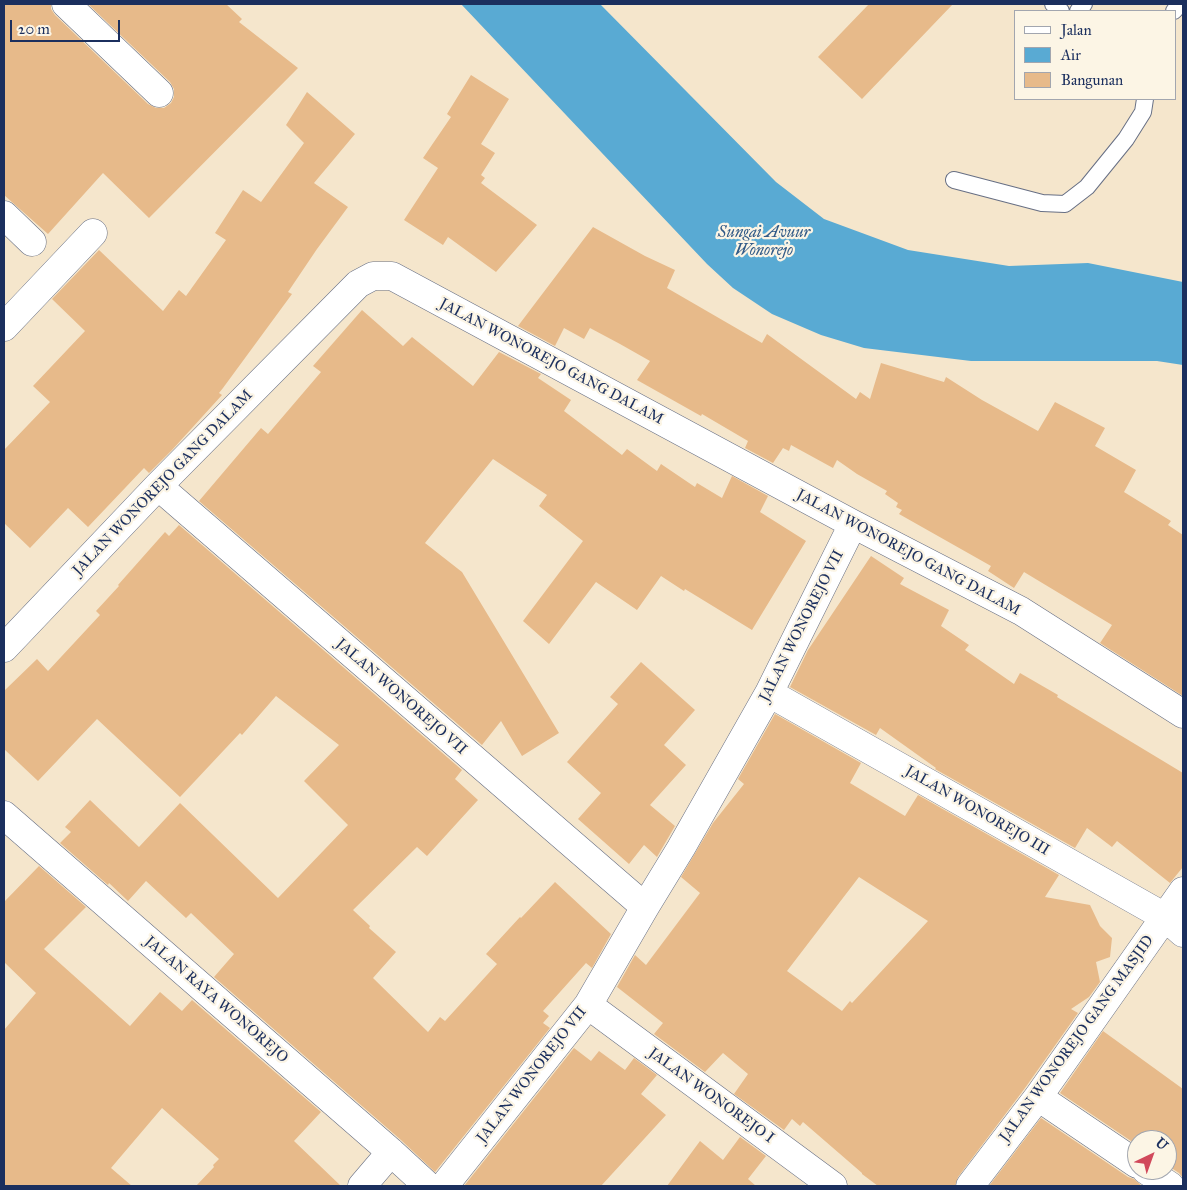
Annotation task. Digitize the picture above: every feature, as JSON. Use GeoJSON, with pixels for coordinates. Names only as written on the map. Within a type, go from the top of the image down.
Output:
{"type":"FeatureCollection","features":[{"type":"Feature","properties":{"kind":"street"},"geometry":{"type":"LineString","coordinates":[[66,4],[159,93]]}},
{"type":"Feature","properties":{"kind":"street"},"geometry":{"type":"LineString","coordinates":[[4,215],[32,242]]}},
{"type":"Feature","properties":{"kind":"street"},"geometry":{"type":"LineString","coordinates":[[4,327],[93,233]]}},
{"type":"Feature","properties":{"kind":"street","name":"JALAN WONOREJO GANG DALAM"},"geometry":{"type":"LineString","coordinates":[[4,648],[158,486],[358,284],[373,276],[392,276],[853,524],[1021,611],[1183,714]]}},
{"type":"Feature","properties":{"kind":"street","name":"JALAN WONOREJO VII"},"geometry":{"type":"LineString","coordinates":[[158,486],[645,908]]}},
{"type":"Feature","properties":{"kind":"street","name":"JALAN WONOREJO VII"},"geometry":{"type":"LineString","coordinates":[[444,1186],[588,1005],[681,848],[769,693],[853,524]]}},
{"type":"Feature","properties":{"kind":"street","name":"JALAN WONOREJO III"},"geometry":{"type":"LineString","coordinates":[[769,693],[1174,925]]}},
{"type":"Feature","properties":{"kind":"street","name":"JALAN RAYA WONOREJO"},"geometry":{"type":"LineString","coordinates":[[4,815],[428,1186]]}},
{"type":"Feature","properties":{"kind":"street","name":"JALAN WONOREJO GANG MASJID"},"geometry":{"type":"LineString","coordinates":[[970,1186],[1174,925],[1183,891]]}},
{"type":"Feature","properties":{"kind":"street","name":"JALAN WONOREJO I"},"geometry":{"type":"LineString","coordinates":[[588,1005],[833,1186]]}},
{"type":"Feature","properties":{"kind":"street"},"geometry":{"type":"LineString","coordinates":[[1038,1097],[1127,1157]]}},
{"type":"Feature","properties":{"kind":"street"},"geometry":{"type":"LineString","coordinates":[[362,1186],[391,1152]]}},
{"type":"Feature","properties":{"kind":"lane"},"geometry":{"type":"LineString","coordinates":[[954,180],[1042,203],[1065,204],[1087,187],[1126,139],[1143,112],[1145,100]]}},
{"type":"Feature","properties":{"kind":"water","name":"Sungai Avuur Wonorejo"},"geometry":{"type":"Polygon","coordinates":[[[461,4],[600,4],[776,182],[824,219],[908,250],[1009,266],[1088,263],[1183,282],[1183,365],[1157,361],[971,361],[864,348],[821,335],[772,314],[733,288],[707,264],[461,4]]]}},
{"type":"Feature","properties":{"kind":"building"},"geometry":{"type":"Polygon","coordinates":[[[4,4],[51,4],[51,9],[55,15],[148,104],[156,108],[164,108],[171,103],[174,97],[174,89],[170,82],[88,4],[226,4],[242,19],[239,22],[298,68],[149,218],[103,173],[48,234],[4,195],[4,4]]]}},
{"type":"Feature","properties":{"kind":"building"},"geometry":{"type":"Polygon","coordinates":[[[869,4],[953,4],[862,99],[818,57],[869,4]]]}},
{"type":"Feature","properties":{"kind":"building"},"geometry":{"type":"Polygon","coordinates":[[[471,75],[509,99],[481,144],[495,153],[481,175],[485,178],[481,183],[537,225],[496,272],[448,237],[443,245],[404,220],[438,168],[423,158],[451,117],[447,114],[471,75]]]}},
{"type":"Feature","properties":{"kind":"building"},"geometry":{"type":"Polygon","coordinates":[[[307,92],[355,134],[314,183],[348,207],[288,292],[292,294],[219,393],[222,395],[172,450],[149,473],[144,468],[88,527],[68,508],[30,548],[4,523],[4,450],[50,402],[33,386],[85,331],[52,299],[99,250],[163,311],[179,290],[186,296],[226,240],[215,233],[243,190],[261,202],[304,143],[286,125],[307,92]]]}},
{"type":"Feature","properties":{"kind":"building"},"geometry":{"type":"Polygon","coordinates":[[[593,227],[645,256],[675,270],[667,288],[762,343],[767,334],[856,399],[860,392],[870,399],[881,363],[944,382],[946,377],[982,400],[1038,431],[1055,402],[1105,428],[1095,446],[1136,470],[1124,492],[1171,521],[1168,525],[1183,535],[1183,696],[1100,643],[1112,625],[1024,572],[1014,588],[988,571],[991,566],[899,514],[902,510],[896,507],[898,503],[885,494],[887,491],[837,460],[833,468],[791,445],[789,451],[783,448],[773,463],[745,448],[748,441],[702,414],[701,416],[637,380],[650,361],[620,344],[590,328],[584,339],[564,328],[555,346],[518,326],[593,227]]]}},
{"type":"Feature","properties":{"kind":"building"},"geometry":{"type":"Polygon","coordinates":[[[362,310],[403,346],[412,337],[473,386],[499,352],[541,374],[538,378],[571,400],[564,411],[622,455],[627,449],[657,471],[661,464],[695,487],[697,483],[722,498],[732,476],[768,496],[760,512],[806,541],[752,630],[661,576],[637,610],[596,582],[549,644],[523,621],[583,541],[539,506],[547,495],[493,459],[425,543],[462,572],[559,733],[522,756],[501,721],[482,745],[199,501],[261,428],[268,434],[321,372],[313,366],[362,310]]]}},
{"type":"Feature","properties":{"kind":"building"},"geometry":{"type":"Polygon","coordinates":[[[179,525],[462,770],[455,779],[478,800],[427,856],[417,847],[353,910],[370,926],[369,928],[396,952],[373,978],[428,1032],[440,1017],[445,1021],[497,964],[486,954],[555,882],[611,934],[592,968],[586,963],[543,1011],[549,1016],[543,1023],[550,1028],[435,1172],[214,977],[234,954],[191,913],[186,918],[146,881],[128,901],[60,843],[71,832],[65,827],[90,800],[139,847],[180,803],[278,898],[348,825],[304,781],[339,745],[276,696],[242,735],[240,733],[180,797],[97,719],[38,781],[4,749],[4,691],[37,659],[48,671],[100,615],[96,611],[165,532],[169,536],[179,525]]]}},
{"type":"Feature","properties":{"kind":"building"},"geometry":{"type":"Polygon","coordinates":[[[871,556],[904,578],[900,584],[949,610],[941,626],[969,645],[965,650],[1014,684],[1020,673],[1183,773],[1183,867],[1170,883],[1117,841],[1112,847],[1087,828],[1075,848],[935,769],[880,728],[876,735],[790,687],[808,650],[871,556]]]}},
{"type":"Feature","properties":{"kind":"building"},"geometry":{"type":"Polygon","coordinates":[[[641,662],[695,710],[664,745],[686,765],[650,805],[675,826],[657,857],[644,845],[629,864],[578,819],[601,793],[567,762],[618,704],[610,697],[641,662]]]}},
{"type":"Feature","properties":{"kind":"building"},"geometry":{"type":"Polygon","coordinates":[[[775,714],[861,763],[850,783],[905,816],[918,795],[1059,875],[1045,897],[1090,905],[1100,926],[1112,938],[1110,957],[1096,962],[1100,982],[1089,997],[1071,1009],[1078,1013],[1025,1088],[958,1177],[955,1186],[878,1186],[803,1122],[800,1126],[792,1119],[784,1130],[734,1094],[748,1074],[723,1053],[705,1072],[654,1034],[663,1023],[617,987],[635,955],[646,965],[700,893],[681,877],[713,823],[744,784],[738,779],[775,714]],[[859,877],[787,971],[842,1011],[850,1001],[852,1003],[928,921],[859,877]]]}},
{"type":"Feature","properties":{"kind":"building"},"geometry":{"type":"Polygon","coordinates":[[[39,866],[86,907],[44,949],[130,1026],[160,992],[182,1011],[192,1000],[321,1112],[294,1141],[341,1186],[196,1186],[219,1159],[162,1108],[111,1168],[132,1186],[4,1186],[4,1030],[36,993],[4,962],[4,902],[39,866]]]}},
{"type":"Feature","properties":{"kind":"building"},"geometry":{"type":"Polygon","coordinates":[[[1103,1031],[1183,1089],[1183,1178],[1177,1172],[1177,1130],[1127,1130],[1127,1138],[1060,1093],[1103,1031]]]}},
{"type":"Feature","properties":{"kind":"building"},"geometry":{"type":"Polygon","coordinates":[[[574,1048],[591,1061],[599,1051],[625,1070],[634,1058],[657,1075],[641,1094],[666,1115],[601,1186],[464,1186],[574,1048]]]}},
{"type":"Feature","properties":{"kind":"building"},"geometry":{"type":"Polygon","coordinates":[[[1041,1118],[1127,1176],[1127,1180],[1135,1180],[1142,1186],[989,1186],[1041,1118]]]}},
{"type":"Feature","properties":{"kind":"building"},"geometry":{"type":"Polygon","coordinates":[[[740,1137],[766,1156],[748,1179],[756,1186],[667,1186],[700,1141],[723,1160],[740,1137]]]}}]}
